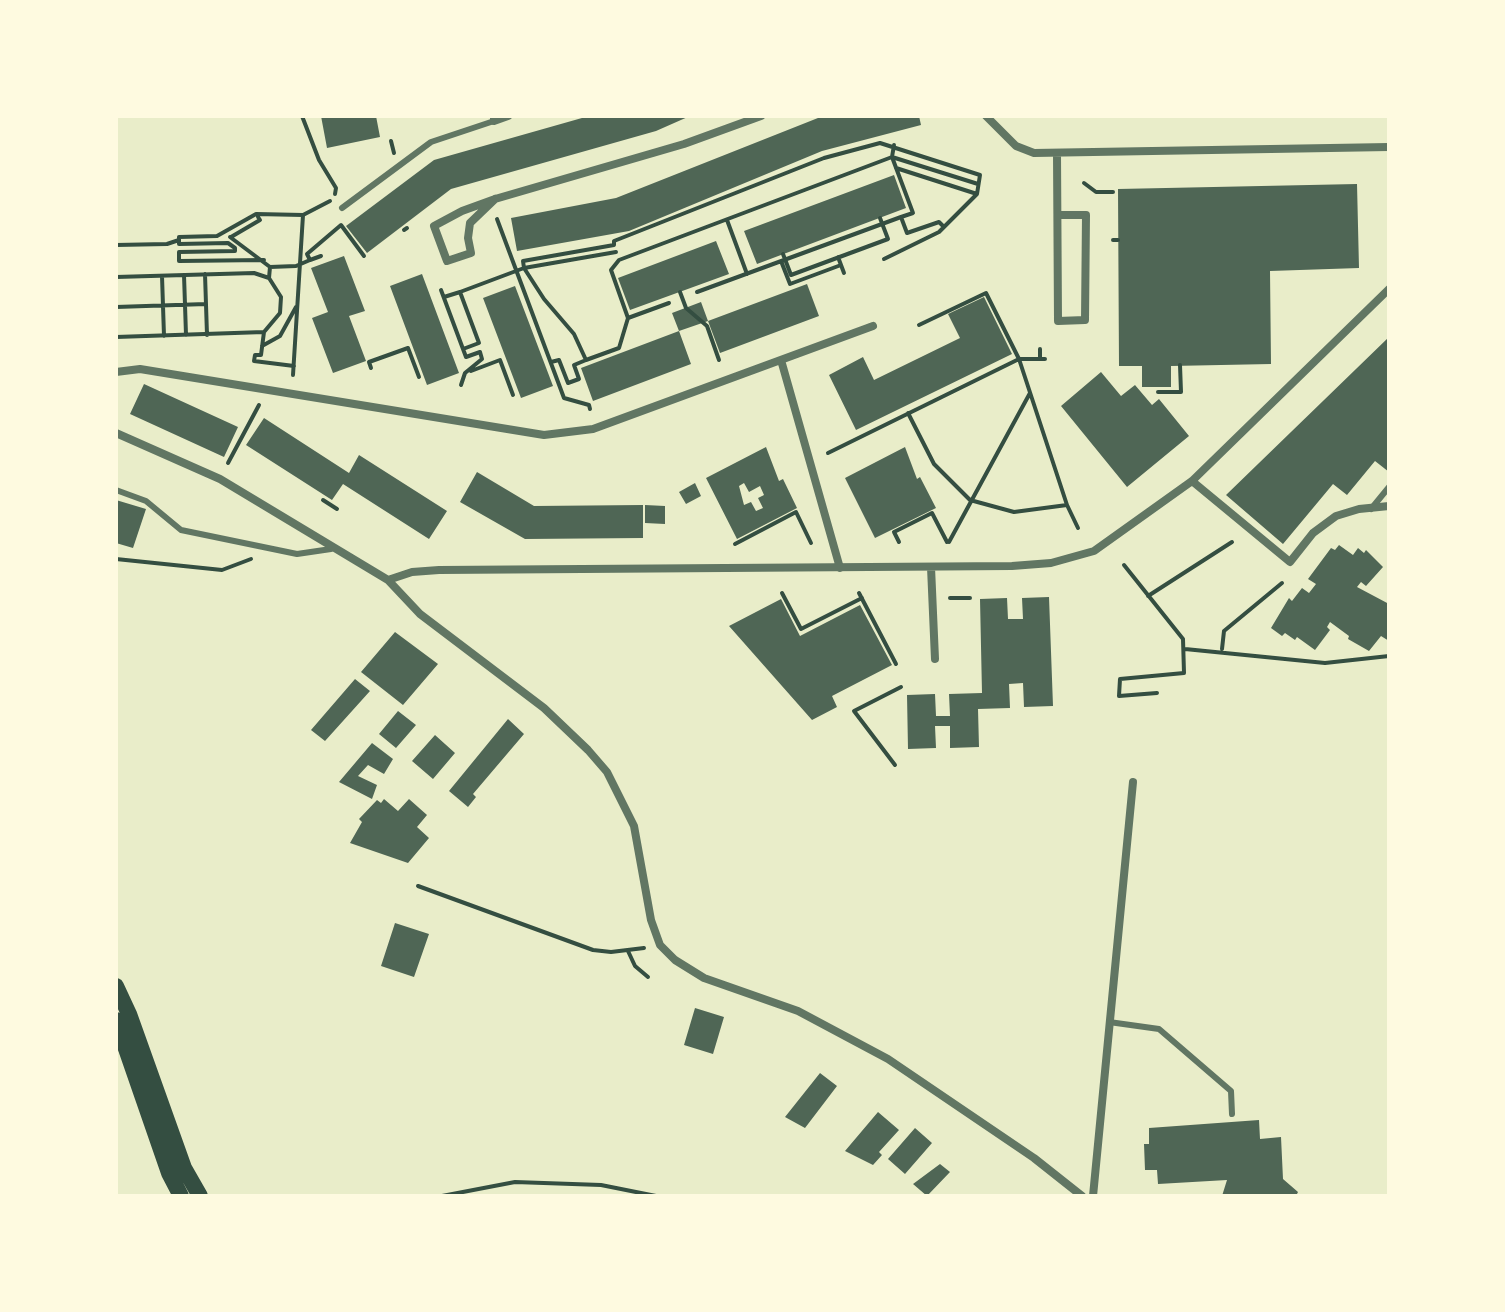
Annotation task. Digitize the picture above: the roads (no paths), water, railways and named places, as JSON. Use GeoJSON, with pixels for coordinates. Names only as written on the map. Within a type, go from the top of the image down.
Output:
{"type":"FeatureCollection","features":[{"type":"Feature","properties":{"kind":"main road"},"geometry":{"type":"LineString","coordinates":[[116,986],[184,1168],[200,1196]]}},
{"type":"Feature","properties":{"kind":"main road"},"geometry":{"type":"LineString","coordinates":[[116,1020],[169,1173],[181,1196]]}},
{"type":"Feature","properties":{"kind":"street"},"geometry":{"type":"LineString","coordinates":[[494,118],[508,116]]}},
{"type":"Feature","properties":{"kind":"street"},"geometry":{"type":"LineString","coordinates":[[495,199],[470,223],[468,238],[471,253],[447,261],[434,226],[495,199],[684,144],[761,116]]}},
{"type":"Feature","properties":{"kind":"street"},"geometry":{"type":"LineString","coordinates":[[986,116],[1016,146],[1034,153],[1389,147]]}},
{"type":"Feature","properties":{"kind":"street"},"geometry":{"type":"LineString","coordinates":[[1057,154],[1058,321],[1085,320],[1086,215],[1058,215]]}},
{"type":"Feature","properties":{"kind":"street"},"geometry":{"type":"LineString","coordinates":[[388,580],[412,572],[439,570],[931,567],[1051,563],[1094,551],[1125,532],[1192,481],[1389,289]]}},
{"type":"Feature","properties":{"kind":"street"},"geometry":{"type":"LineString","coordinates":[[116,372],[140,369],[544,435],[593,429],[873,326]]}},
{"type":"Feature","properties":{"kind":"street"},"geometry":{"type":"LineString","coordinates":[[781,360],[840,568]]}},
{"type":"Feature","properties":{"kind":"street"},"geometry":{"type":"LineString","coordinates":[[116,433],[220,479],[331,549],[388,580],[420,614],[544,708],[607,772],[634,826],[651,920],[660,945],[675,960],[704,978],[798,1011],[888,1059],[1034,1158],[1082,1196]]}},
{"type":"Feature","properties":{"kind":"street"},"geometry":{"type":"LineString","coordinates":[[1192,481],[1290,562],[1323,525],[1347,511],[1389,506]]}},
{"type":"Feature","properties":{"kind":"street"},"geometry":{"type":"LineString","coordinates":[[931,567],[935,659]]}},
{"type":"Feature","properties":{"kind":"street"},"geometry":{"type":"LineString","coordinates":[[1093,1196],[1133,782]]}},
{"type":"Feature","properties":{"kind":"lane"},"geometry":{"type":"LineString","coordinates":[[342,208],[431,142],[494,118]]}},
{"type":"Feature","properties":{"kind":"lane"},"geometry":{"type":"LineString","coordinates":[[1371,509],[1389,487]]}},
{"type":"Feature","properties":{"kind":"lane"},"geometry":{"type":"LineString","coordinates":[[116,490],[154,506],[181,530],[297,554],[331,549]]}},
{"type":"Feature","properties":{"kind":"lane"},"geometry":{"type":"LineString","coordinates":[[1109,1022],[1159,1029],[1231,1091],[1232,1114]]}}]}
